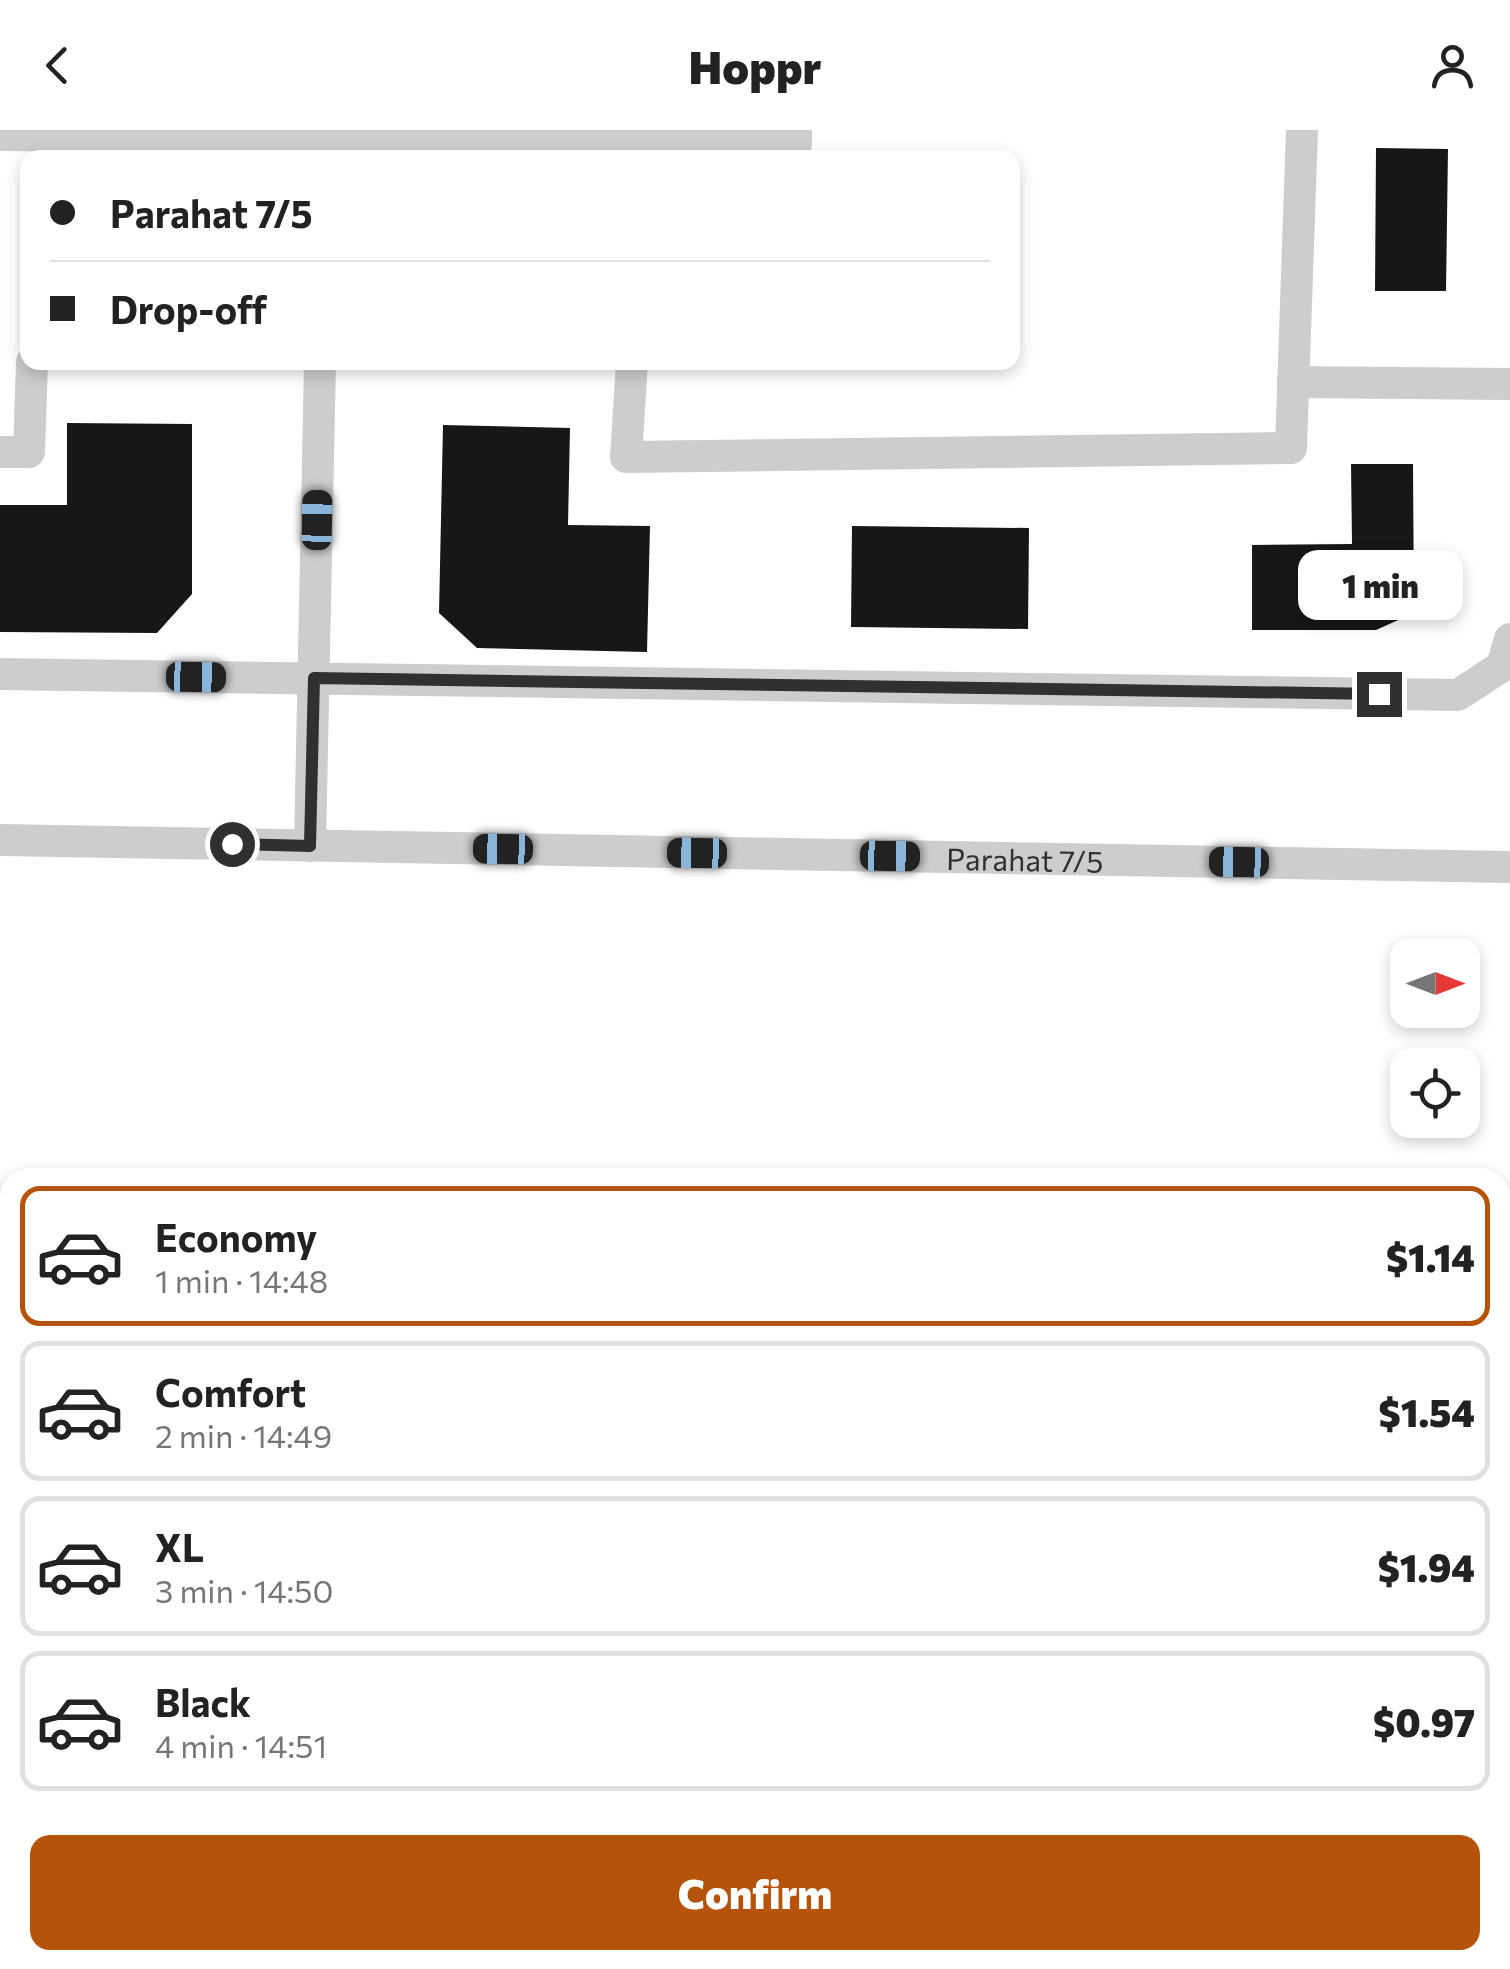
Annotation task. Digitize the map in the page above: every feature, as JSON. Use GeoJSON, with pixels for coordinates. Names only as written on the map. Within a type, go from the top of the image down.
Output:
{"type":"FeatureCollection","features":[{"type":"Feature","properties":{"kind":"street"},"geometry":{"type":"LineString","coordinates":[[0,136],[38,147],[325,142],[644,150],[796,144],[796,130]]}},
{"type":"Feature","properties":{"kind":"street"},"geometry":{"type":"LineString","coordinates":[[631,370],[626,457],[1291,448],[1302,130]]}},
{"type":"Feature","properties":{"kind":"street"},"geometry":{"type":"LineString","coordinates":[[0,452],[29,452],[32,370]]}},
{"type":"Feature","properties":{"kind":"street"},"geometry":{"type":"LineString","coordinates":[[310,846],[320,370]]}},
{"type":"Feature","properties":{"kind":"street"},"geometry":{"type":"LineString","coordinates":[[1293,382],[1510,384]]}},
{"type":"Feature","properties":{"kind":"street"},"geometry":{"type":"LineString","coordinates":[[0,674],[1458,695],[1502,666],[1510,639]]}},
{"type":"Feature","properties":{"kind":"street","name":"Parahat 7/5"},"geometry":{"type":"LineString","coordinates":[[0,840],[1510,867]]}},
{"type":"Feature","properties":{"kind":"building"},"geometry":{"type":"Polygon","coordinates":[[[1376,148],[1448,149],[1446,291],[1375,291],[1376,148]]]}},
{"type":"Feature","properties":{"kind":"building"},"geometry":{"type":"Polygon","coordinates":[[[67,423],[192,424],[192,594],[157,633],[0,632],[0,505],[67,505],[67,423]]]}},
{"type":"Feature","properties":{"kind":"building"},"geometry":{"type":"Polygon","coordinates":[[[443,425],[570,428],[568,525],[650,526],[647,652],[477,648],[439,613],[443,425]]]}},
{"type":"Feature","properties":{"kind":"building"},"geometry":{"type":"Polygon","coordinates":[[[1351,464],[1413,464],[1414,613],[1376,630],[1252,630],[1252,545],[1352,544],[1351,464]]]}},
{"type":"Feature","properties":{"kind":"building"},"geometry":{"type":"Polygon","coordinates":[[[852,526],[1029,528],[1028,629],[851,627],[852,526]]]}},
{"type":"Feature","properties":{"kind":"route"},"geometry":{"type":"LineString","coordinates":[[232,844],[310,846],[314,678],[1379,694]]}}]}
